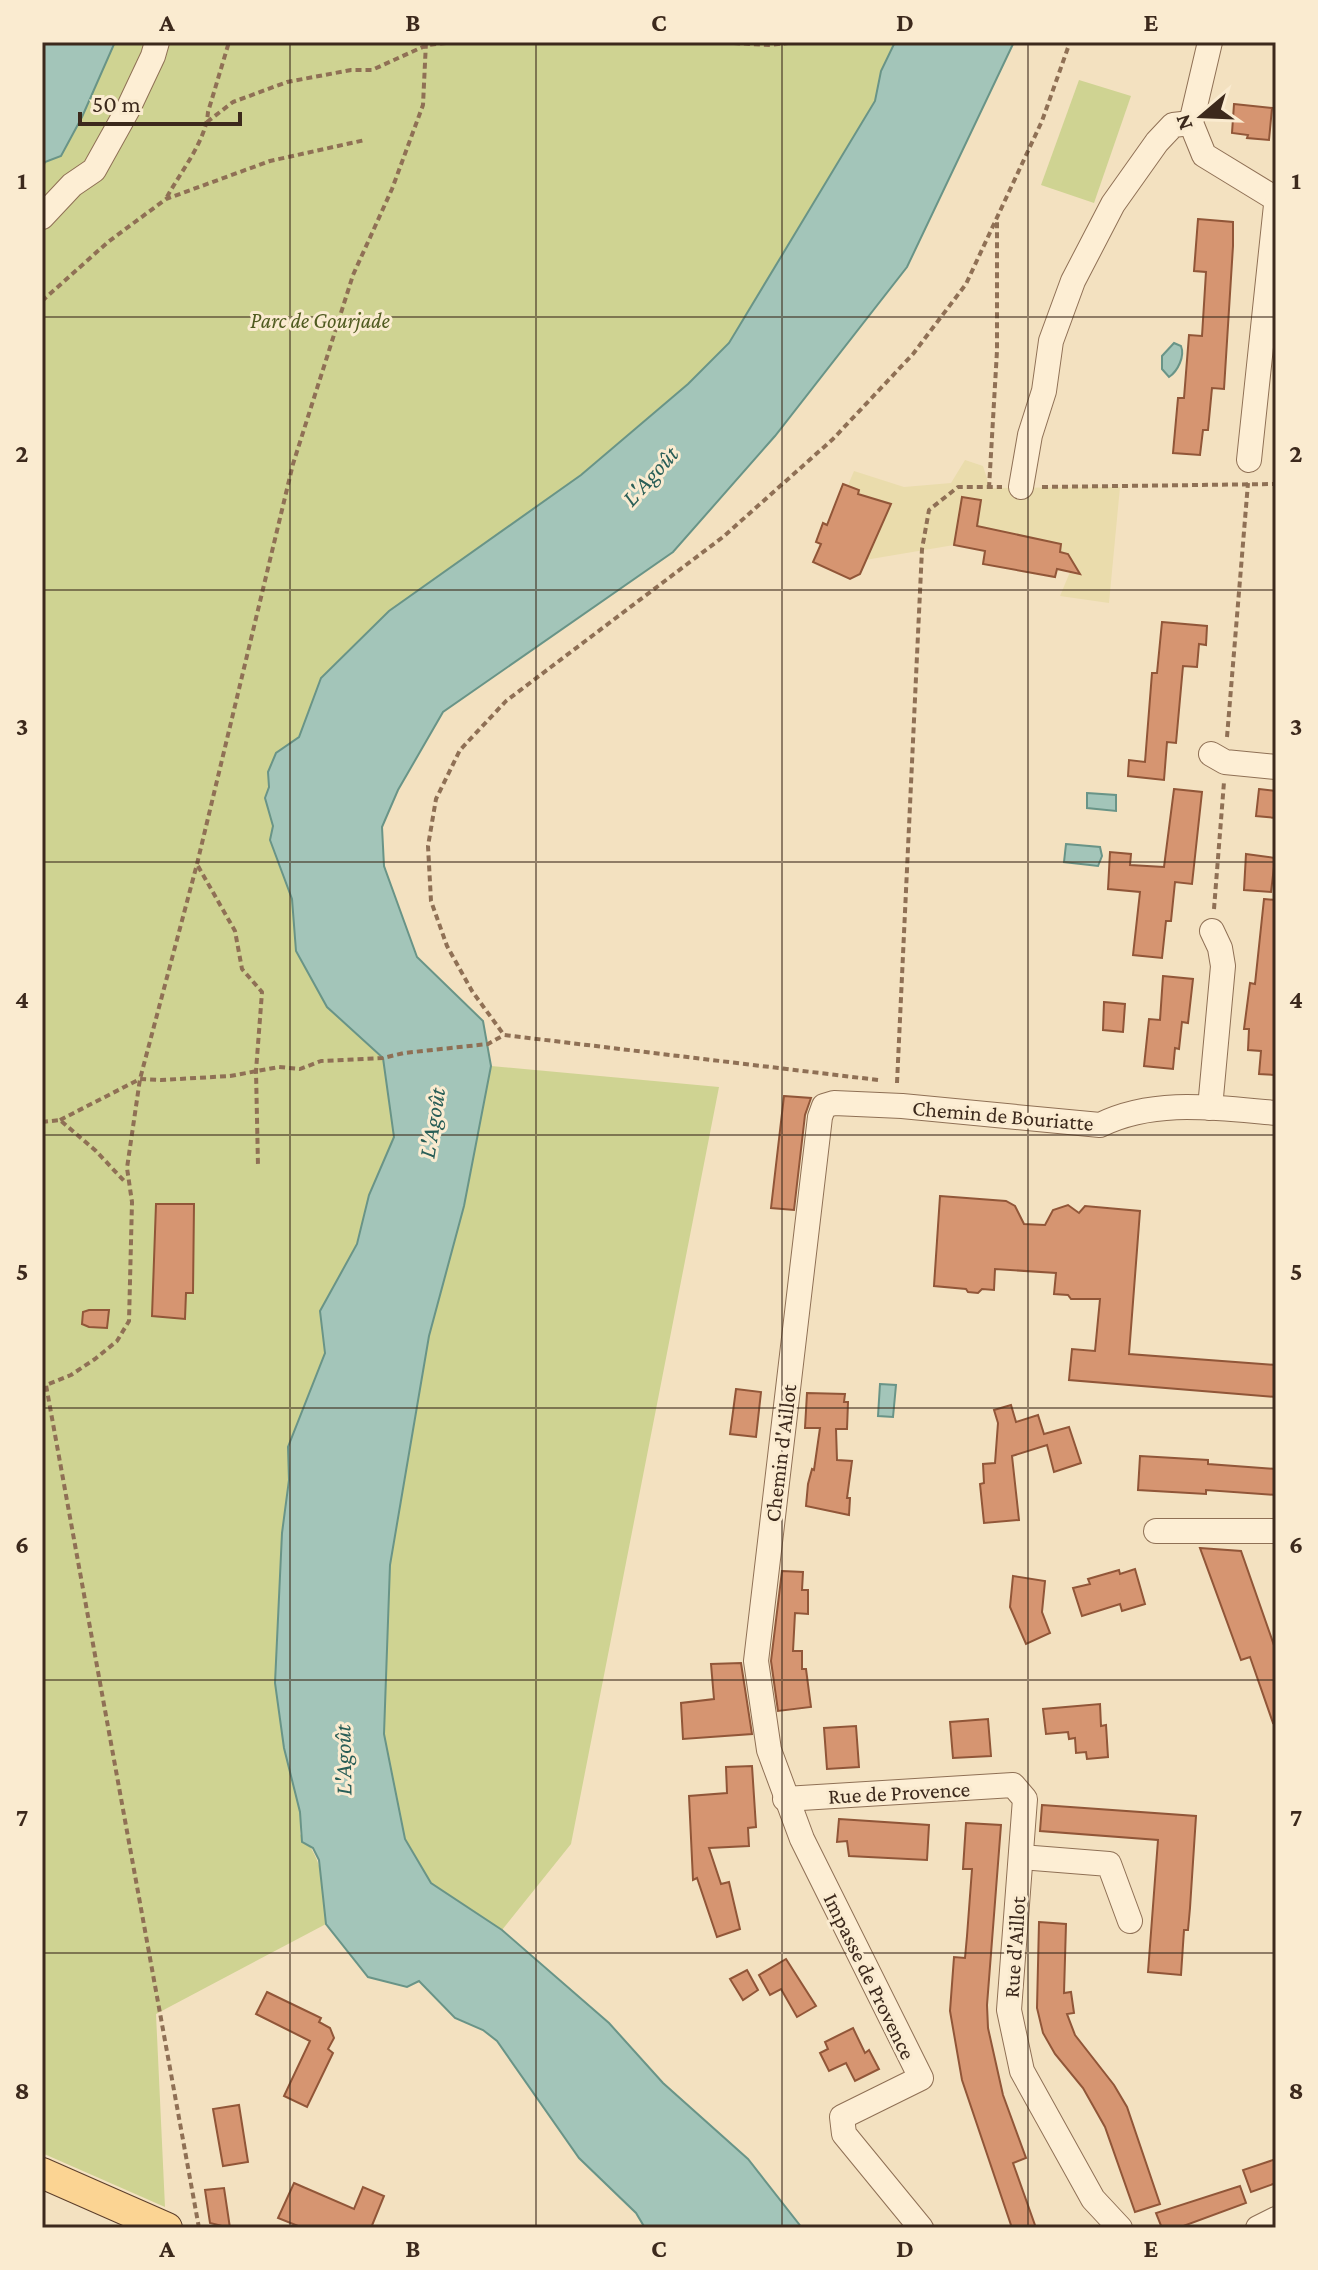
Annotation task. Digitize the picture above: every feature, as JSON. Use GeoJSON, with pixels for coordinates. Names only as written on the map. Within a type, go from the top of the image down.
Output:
{"type":"FeatureCollection","features":[{"type":"Feature","properties":{"kind":"main road"},"geometry":{"type":"LineString","coordinates":[[42,2173],[167,2228]]}},
{"type":"Feature","properties":{"kind":"street"},"geometry":{"type":"LineString","coordinates":[[42,217],[72,185],[94,170],[128,109],[157,42]]}},
{"type":"Feature","properties":{"kind":"street"},"geometry":{"type":"LineString","coordinates":[[1210,42],[1191,123],[1204,155],[1276,202],[1249,472]]}},
{"type":"Feature","properties":{"kind":"street"},"geometry":{"type":"LineString","coordinates":[[1021,487],[1030,435],[1044,391],[1051,341],[1073,281],[1113,204],[1157,142],[1173,125],[1191,123]]}},
{"type":"Feature","properties":{"kind":"street"},"geometry":{"type":"LineString","coordinates":[[1218,758],[1276,767]]}},
{"type":"Feature","properties":{"kind":"street"},"geometry":{"type":"LineString","coordinates":[[1210,1108],[1223,966],[1220,948],[1212,931]]}},
{"type":"Feature","properties":{"kind":"street","name":"Chemin de Bouriatte"},"geometry":{"type":"LineString","coordinates":[[824,1106],[834,1103],[923,1109],[1100,1125],[1135,1111],[1155,1107],[1276,1113]]}},
{"type":"Feature","properties":{"kind":"street","name":"Chemin d'Aillot"},"geometry":{"type":"LineString","coordinates":[[785,1799],[769,1750],[756,1661],[820,1117],[824,1106]]}},
{"type":"Feature","properties":{"kind":"street"},"geometry":{"type":"LineString","coordinates":[[1156,1531],[1276,1531]]}},
{"type":"Feature","properties":{"kind":"street","name":"Rue de Provence"},"geometry":{"type":"LineString","coordinates":[[785,1799],[1013,1785]]}},
{"type":"Feature","properties":{"kind":"street","name":"Rue d'Aillot"},"geometry":{"type":"LineString","coordinates":[[1013,1785],[1025,1799],[1009,2010],[1022,2071],[1093,2199],[1120,2228]]}},
{"type":"Feature","properties":{"kind":"street","name":"Impasse de Provence"},"geometry":{"type":"LineString","coordinates":[[785,1799],[921,2078],[842,2117],[844,2134],[921,2228]]}},
{"type":"Feature","properties":{"kind":"street"},"geometry":{"type":"LineString","coordinates":[[1021,1857],[1109,1864],[1130,1921]]}},
{"type":"Feature","properties":{"kind":"street"},"geometry":{"type":"LineString","coordinates":[[1258,2228],[1276,2219]]}},
{"type":"Feature","properties":{"kind":"path"},"geometry":{"type":"LineString","coordinates":[[166,199],[182,167],[197,147],[229,42]]}},
{"type":"Feature","properties":{"kind":"path"},"geometry":{"type":"LineString","coordinates":[[207,122],[233,102],[261,91],[314,76],[372,70],[426,44],[454,42]]}},
{"type":"Feature","properties":{"kind":"path"},"geometry":{"type":"LineString","coordinates":[[714,42],[770,45],[796,42]]}},
{"type":"Feature","properties":{"kind":"path"},"geometry":{"type":"LineString","coordinates":[[504,1035],[472,991],[447,946],[431,901],[428,846],[436,799],[460,750],[506,701],[723,537],[833,439],[913,354],[966,284],[1042,121],[1070,42]]}},
{"type":"Feature","properties":{"kind":"path"},"geometry":{"type":"LineString","coordinates":[[199,2228],[44,1385],[71,1375],[95,1359],[117,1341],[129,1321],[132,1202],[127,1168],[140,1079],[197,864],[293,464],[353,275],[392,189],[423,105],[426,44]]}},
{"type":"Feature","properties":{"kind":"path"},"geometry":{"type":"LineString","coordinates":[[42,301],[108,242],[166,199],[270,161],[365,140]]}},
{"type":"Feature","properties":{"kind":"path"},"geometry":{"type":"LineString","coordinates":[[989,488],[996,367],[997,217]]}},
{"type":"Feature","properties":{"kind":"path"},"geometry":{"type":"LineString","coordinates":[[1120,487],[1249,472],[1276,484]]}},
{"type":"Feature","properties":{"kind":"path"},"geometry":{"type":"LineString","coordinates":[[1212,931],[1218,758],[1249,472]]}},
{"type":"Feature","properties":{"kind":"path"},"geometry":{"type":"LineString","coordinates":[[922,549],[897,1083],[913,1094],[923,1109]]}},
{"type":"Feature","properties":{"kind":"path"},"geometry":{"type":"LineString","coordinates":[[197,864],[235,931],[242,969],[262,992],[256,1071],[258,1166]]}},
{"type":"Feature","properties":{"kind":"path"},"geometry":{"type":"LineString","coordinates":[[42,1122],[60,1120],[140,1079],[230,1076],[279,1067],[300,1069],[321,1061],[383,1058],[488,1044],[504,1035],[882,1081]]}},
{"type":"Feature","properties":{"kind":"path"},"geometry":{"type":"LineString","coordinates":[[60,1120],[96,1151],[128,1185]]}},
{"type":"Feature","properties":{"kind":"shaded area"},"geometry":{"type":"Polygon","coordinates":[[[965,460],[983,466],[990,488],[1120,487],[1109,603],[1060,596],[1070,572],[1076,568],[1060,552],[1061,544],[977,527],[980,500],[962,498],[954,545],[865,560],[890,504],[846,490],[854,471],[904,487],[951,483],[965,460]]]}},
{"type":"Feature","properties":{"kind":"green space","name":"Parc de Gourjade"},"geometry":{"type":"Polygon","coordinates":[[[42,42],[895,42],[881,71],[875,101],[729,343],[688,384],[581,475],[389,611],[321,678],[299,737],[276,753],[268,772],[269,787],[265,798],[273,826],[270,841],[292,899],[296,951],[327,1007],[383,1058],[394,1137],[369,1195],[357,1244],[320,1311],[326,1353],[288,1447],[289,1480],[282,1533],[275,1683],[284,1748],[300,1812],[300,1834],[319,1865],[326,1924],[156,2014],[165,2207],[42,2153],[42,42]]]}},
{"type":"Feature","properties":{"kind":"green space"},"geometry":{"type":"Polygon","coordinates":[[[1079,80],[1131,96],[1094,203],[1041,185],[1079,80]]]}},
{"type":"Feature","properties":{"kind":"green space"},"geometry":{"type":"Polygon","coordinates":[[[491,1066],[719,1087],[571,1844],[502,1930],[431,1883],[405,1839],[384,1734],[390,1565],[429,1336],[464,1206],[491,1066]]]}},
{"type":"Feature","properties":{"kind":"water"},"geometry":{"type":"Polygon","coordinates":[[[42,42],[115,42],[61,156],[45,162],[42,170],[42,42]]]}},
{"type":"Feature","properties":{"kind":"water","name":"L'Agoût"},"geometry":{"type":"Polygon","coordinates":[[[895,42],[1014,42],[907,267],[775,436],[673,552],[443,712],[398,790],[382,827],[384,866],[417,957],[483,1021],[491,1066],[464,1206],[429,1336],[390,1565],[384,1734],[405,1839],[431,1883],[502,1930],[609,2023],[663,2083],[748,2159],[802,2228],[645,2228],[636,2213],[579,2158],[497,2041],[483,2030],[455,2018],[419,1981],[407,1987],[368,1977],[326,1924],[319,1860],[313,1848],[302,1842],[300,1812],[284,1748],[275,1683],[282,1533],[289,1480],[288,1447],[325,1353],[320,1311],[357,1244],[369,1195],[394,1137],[383,1058],[327,1007],[296,951],[292,899],[270,840],[273,826],[265,798],[269,787],[268,772],[276,753],[299,737],[321,678],[389,611],[581,475],[688,384],[729,343],[875,101],[881,71],[895,42]]]}},
{"type":"Feature","properties":{"kind":"water"},"geometry":{"type":"Polygon","coordinates":[[[1174,343],[1181,346],[1182,354],[1178,367],[1169,377],[1162,369],[1162,356],[1174,343]]]}},
{"type":"Feature","properties":{"kind":"water"},"geometry":{"type":"Polygon","coordinates":[[[1087,793],[1116,795],[1116,811],[1087,808],[1087,793]]]}},
{"type":"Feature","properties":{"kind":"water"},"geometry":{"type":"Polygon","coordinates":[[[1066,844],[1100,847],[1102,856],[1098,866],[1064,862],[1066,844]]]}},
{"type":"Feature","properties":{"kind":"water"},"geometry":{"type":"Polygon","coordinates":[[[880,1384],[896,1385],[893,1417],[878,1416],[880,1384]]]}},
{"type":"Feature","properties":{"kind":"building"},"geometry":{"type":"Polygon","coordinates":[[[1234,104],[1272,108],[1269,140],[1232,133],[1234,104]]]}},
{"type":"Feature","properties":{"kind":"building"},"geometry":{"type":"Polygon","coordinates":[[[1198,219],[1233,222],[1224,389],[1212,388],[1208,430],[1203,430],[1200,455],[1173,453],[1178,398],[1184,398],[1189,335],[1202,336],[1206,272],[1194,271],[1198,219]]]}},
{"type":"Feature","properties":{"kind":"building"},"geometry":{"type":"Polygon","coordinates":[[[843,484],[859,490],[858,494],[891,504],[860,574],[850,579],[813,562],[821,544],[816,542],[823,523],[827,525],[843,484]]]}},
{"type":"Feature","properties":{"kind":"building"},"geometry":{"type":"Polygon","coordinates":[[[962,497],[981,500],[977,526],[1061,544],[1060,552],[1068,554],[1080,574],[1057,569],[1055,577],[983,564],[985,551],[954,545],[962,497]]]}},
{"type":"Feature","properties":{"kind":"building"},"geometry":{"type":"Polygon","coordinates":[[[1162,622],[1207,626],[1206,645],[1199,644],[1197,667],[1183,666],[1176,743],[1167,742],[1164,780],[1128,776],[1129,760],[1145,762],[1152,673],[1157,673],[1162,622]]]}},
{"type":"Feature","properties":{"kind":"building"},"geometry":{"type":"Polygon","coordinates":[[[1174,789],[1202,792],[1192,884],[1175,882],[1171,921],[1166,921],[1162,958],[1133,955],[1140,892],[1108,889],[1110,852],[1131,854],[1130,865],[1164,867],[1174,789]]]}},
{"type":"Feature","properties":{"kind":"building"},"geometry":{"type":"Polygon","coordinates":[[[1259,789],[1276,791],[1276,818],[1256,816],[1259,789]]]}},
{"type":"Feature","properties":{"kind":"building"},"geometry":{"type":"Polygon","coordinates":[[[1246,854],[1275,858],[1271,892],[1244,890],[1246,854]]]}},
{"type":"Feature","properties":{"kind":"building"},"geometry":{"type":"Polygon","coordinates":[[[1264,899],[1276,900],[1276,1075],[1259,1074],[1261,1051],[1248,1050],[1249,1029],[1244,1029],[1250,983],[1255,984],[1264,899]]]}},
{"type":"Feature","properties":{"kind":"building"},"geometry":{"type":"Polygon","coordinates":[[[1163,976],[1193,979],[1188,1023],[1182,1022],[1173,1069],[1144,1066],[1149,1019],[1160,1020],[1163,976]]]}},
{"type":"Feature","properties":{"kind":"building"},"geometry":{"type":"Polygon","coordinates":[[[1104,1002],[1125,1004],[1123,1032],[1103,1030],[1104,1002]]]}},
{"type":"Feature","properties":{"kind":"building"},"geometry":{"type":"Polygon","coordinates":[[[784,1096],[811,1098],[805,1115],[794,1210],[771,1208],[784,1096]]]}},
{"type":"Feature","properties":{"kind":"building"},"geometry":{"type":"Polygon","coordinates":[[[940,1196],[1006,1201],[1015,1206],[1024,1224],[1045,1225],[1053,1210],[1068,1205],[1079,1213],[1085,1206],[1140,1211],[1129,1354],[1276,1365],[1276,1397],[1069,1380],[1072,1349],[1095,1351],[1100,1299],[1071,1299],[1068,1295],[1054,1294],[1056,1273],[995,1269],[994,1290],[982,1289],[978,1293],[934,1286],[940,1196]]]}},
{"type":"Feature","properties":{"kind":"building"},"geometry":{"type":"Polygon","coordinates":[[[156,1204],[194,1204],[193,1293],[186,1293],[185,1319],[152,1316],[156,1204]]]}},
{"type":"Feature","properties":{"kind":"building"},"geometry":{"type":"Polygon","coordinates":[[[109,1310],[107,1328],[82,1324],[83,1312],[109,1310]]]}},
{"type":"Feature","properties":{"kind":"building"},"geometry":{"type":"Polygon","coordinates":[[[736,1389],[761,1392],[756,1437],[730,1434],[736,1389]]]}},
{"type":"Feature","properties":{"kind":"building"},"geometry":{"type":"Polygon","coordinates":[[[807,1393],[845,1394],[844,1402],[848,1402],[847,1429],[836,1429],[837,1460],[852,1461],[847,1498],[850,1498],[849,1515],[806,1506],[820,1428],[805,1428],[807,1393]]]}},
{"type":"Feature","properties":{"kind":"building"},"geometry":{"type":"Polygon","coordinates":[[[1011,1405],[1016,1422],[1038,1415],[1044,1434],[1069,1427],[1081,1463],[1054,1472],[1047,1445],[1012,1456],[1019,1520],[984,1523],[980,1484],[984,1483],[983,1464],[995,1463],[998,1423],[994,1410],[1011,1405]]]}},
{"type":"Feature","properties":{"kind":"building"},"geometry":{"type":"Polygon","coordinates":[[[1140,1456],[1208,1460],[1208,1464],[1276,1469],[1276,1495],[1206,1490],[1206,1494],[1138,1490],[1140,1456]]]}},
{"type":"Feature","properties":{"kind":"building"},"geometry":{"type":"Polygon","coordinates":[[[1200,1548],[1241,1551],[1276,1651],[1276,1722],[1273,1723],[1250,1657],[1241,1660],[1200,1548]]]}},
{"type":"Feature","properties":{"kind":"building"},"geometry":{"type":"Polygon","coordinates":[[[1135,1569],[1145,1604],[1122,1611],[1120,1604],[1082,1616],[1073,1588],[1090,1584],[1088,1579],[1135,1569]]]}},
{"type":"Feature","properties":{"kind":"building"},"geometry":{"type":"Polygon","coordinates":[[[782,1571],[803,1572],[802,1590],[808,1590],[808,1614],[795,1613],[793,1651],[802,1651],[802,1669],[806,1669],[811,1707],[778,1711],[771,1661],[782,1571]]]}},
{"type":"Feature","properties":{"kind":"building"},"geometry":{"type":"Polygon","coordinates":[[[1013,1576],[1045,1581],[1042,1612],[1050,1633],[1026,1644],[1010,1607],[1013,1576]]]}},
{"type":"Feature","properties":{"kind":"building"},"geometry":{"type":"Polygon","coordinates":[[[741,1663],[752,1734],[683,1739],[681,1703],[714,1699],[711,1664],[741,1663]]]}},
{"type":"Feature","properties":{"kind":"building"},"geometry":{"type":"Polygon","coordinates":[[[1100,1704],[1101,1726],[1106,1725],[1108,1757],[1087,1759],[1086,1752],[1076,1753],[1075,1738],[1069,1739],[1068,1732],[1046,1734],[1043,1709],[1100,1704]]]}},
{"type":"Feature","properties":{"kind":"building"},"geometry":{"type":"Polygon","coordinates":[[[988,1719],[991,1756],[953,1758],[950,1722],[988,1719]]]}},
{"type":"Feature","properties":{"kind":"building"},"geometry":{"type":"Polygon","coordinates":[[[856,1726],[859,1767],[827,1769],[824,1728],[856,1726]]]}},
{"type":"Feature","properties":{"kind":"building"},"geometry":{"type":"Polygon","coordinates":[[[752,1766],[756,1827],[748,1828],[749,1846],[709,1848],[721,1884],[729,1882],[740,1929],[717,1937],[697,1878],[693,1880],[689,1796],[727,1793],[726,1767],[752,1766]]]}},
{"type":"Feature","properties":{"kind":"building"},"geometry":{"type":"Polygon","coordinates":[[[1042,1805],[1196,1816],[1188,1930],[1184,1930],[1181,1975],[1148,1972],[1158,1840],[1040,1831],[1042,1805]]]}},
{"type":"Feature","properties":{"kind":"building"},"geometry":{"type":"Polygon","coordinates":[[[839,1819],[929,1825],[927,1860],[849,1856],[847,1841],[837,1842],[839,1819]]]}},
{"type":"Feature","properties":{"kind":"building"},"geometry":{"type":"Polygon","coordinates":[[[966,1823],[1001,1825],[987,2005],[988,2028],[1003,2095],[1026,2158],[1013,2163],[1036,2228],[1012,2228],[962,2080],[950,2011],[954,1957],[965,1958],[967,1936],[972,1869],[963,1869],[966,1823]]]}},
{"type":"Feature","properties":{"kind":"building"},"geometry":{"type":"Polygon","coordinates":[[[1039,1922],[1066,1924],[1064,1993],[1071,1992],[1074,2013],[1067,2014],[1075,2035],[1127,2107],[1160,2204],[1135,2212],[1105,2127],[1083,2088],[1055,2054],[1043,2033],[1037,2008],[1039,1922]]]}},
{"type":"Feature","properties":{"kind":"building"},"geometry":{"type":"Polygon","coordinates":[[[786,1959],[816,2006],[797,2017],[781,1989],[770,1995],[759,1975],[786,1959]]]}},
{"type":"Feature","properties":{"kind":"building"},"geometry":{"type":"Polygon","coordinates":[[[747,1970],[758,1990],[743,2000],[730,1979],[747,1970]]]}},
{"type":"Feature","properties":{"kind":"building"},"geometry":{"type":"Polygon","coordinates":[[[267,1992],[321,2018],[319,2022],[330,2028],[334,2038],[328,2049],[333,2053],[307,2107],[284,2096],[310,2041],[256,2014],[267,1992]]]}},
{"type":"Feature","properties":{"kind":"building"},"geometry":{"type":"Polygon","coordinates":[[[853,2028],[865,2053],[869,2050],[879,2069],[855,2081],[846,2063],[829,2071],[820,2053],[828,2049],[825,2042],[853,2028]]]}},
{"type":"Feature","properties":{"kind":"building"},"geometry":{"type":"Polygon","coordinates":[[[239,2105],[248,2162],[223,2166],[213,2109],[239,2105]]]}},
{"type":"Feature","properties":{"kind":"building"},"geometry":{"type":"Polygon","coordinates":[[[1276,2159],[1276,2183],[1251,2192],[1243,2170],[1276,2159]]]}},
{"type":"Feature","properties":{"kind":"building"},"geometry":{"type":"Polygon","coordinates":[[[294,2183],[354,2209],[363,2187],[384,2196],[371,2228],[303,2228],[278,2218],[294,2183]]]}},
{"type":"Feature","properties":{"kind":"building"},"geometry":{"type":"Polygon","coordinates":[[[1240,2186],[1246,2203],[1178,2228],[1162,2228],[1156,2213],[1240,2186]]]}},
{"type":"Feature","properties":{"kind":"building"},"geometry":{"type":"Polygon","coordinates":[[[224,2188],[230,2228],[210,2223],[205,2190],[224,2188]]]}}]}
